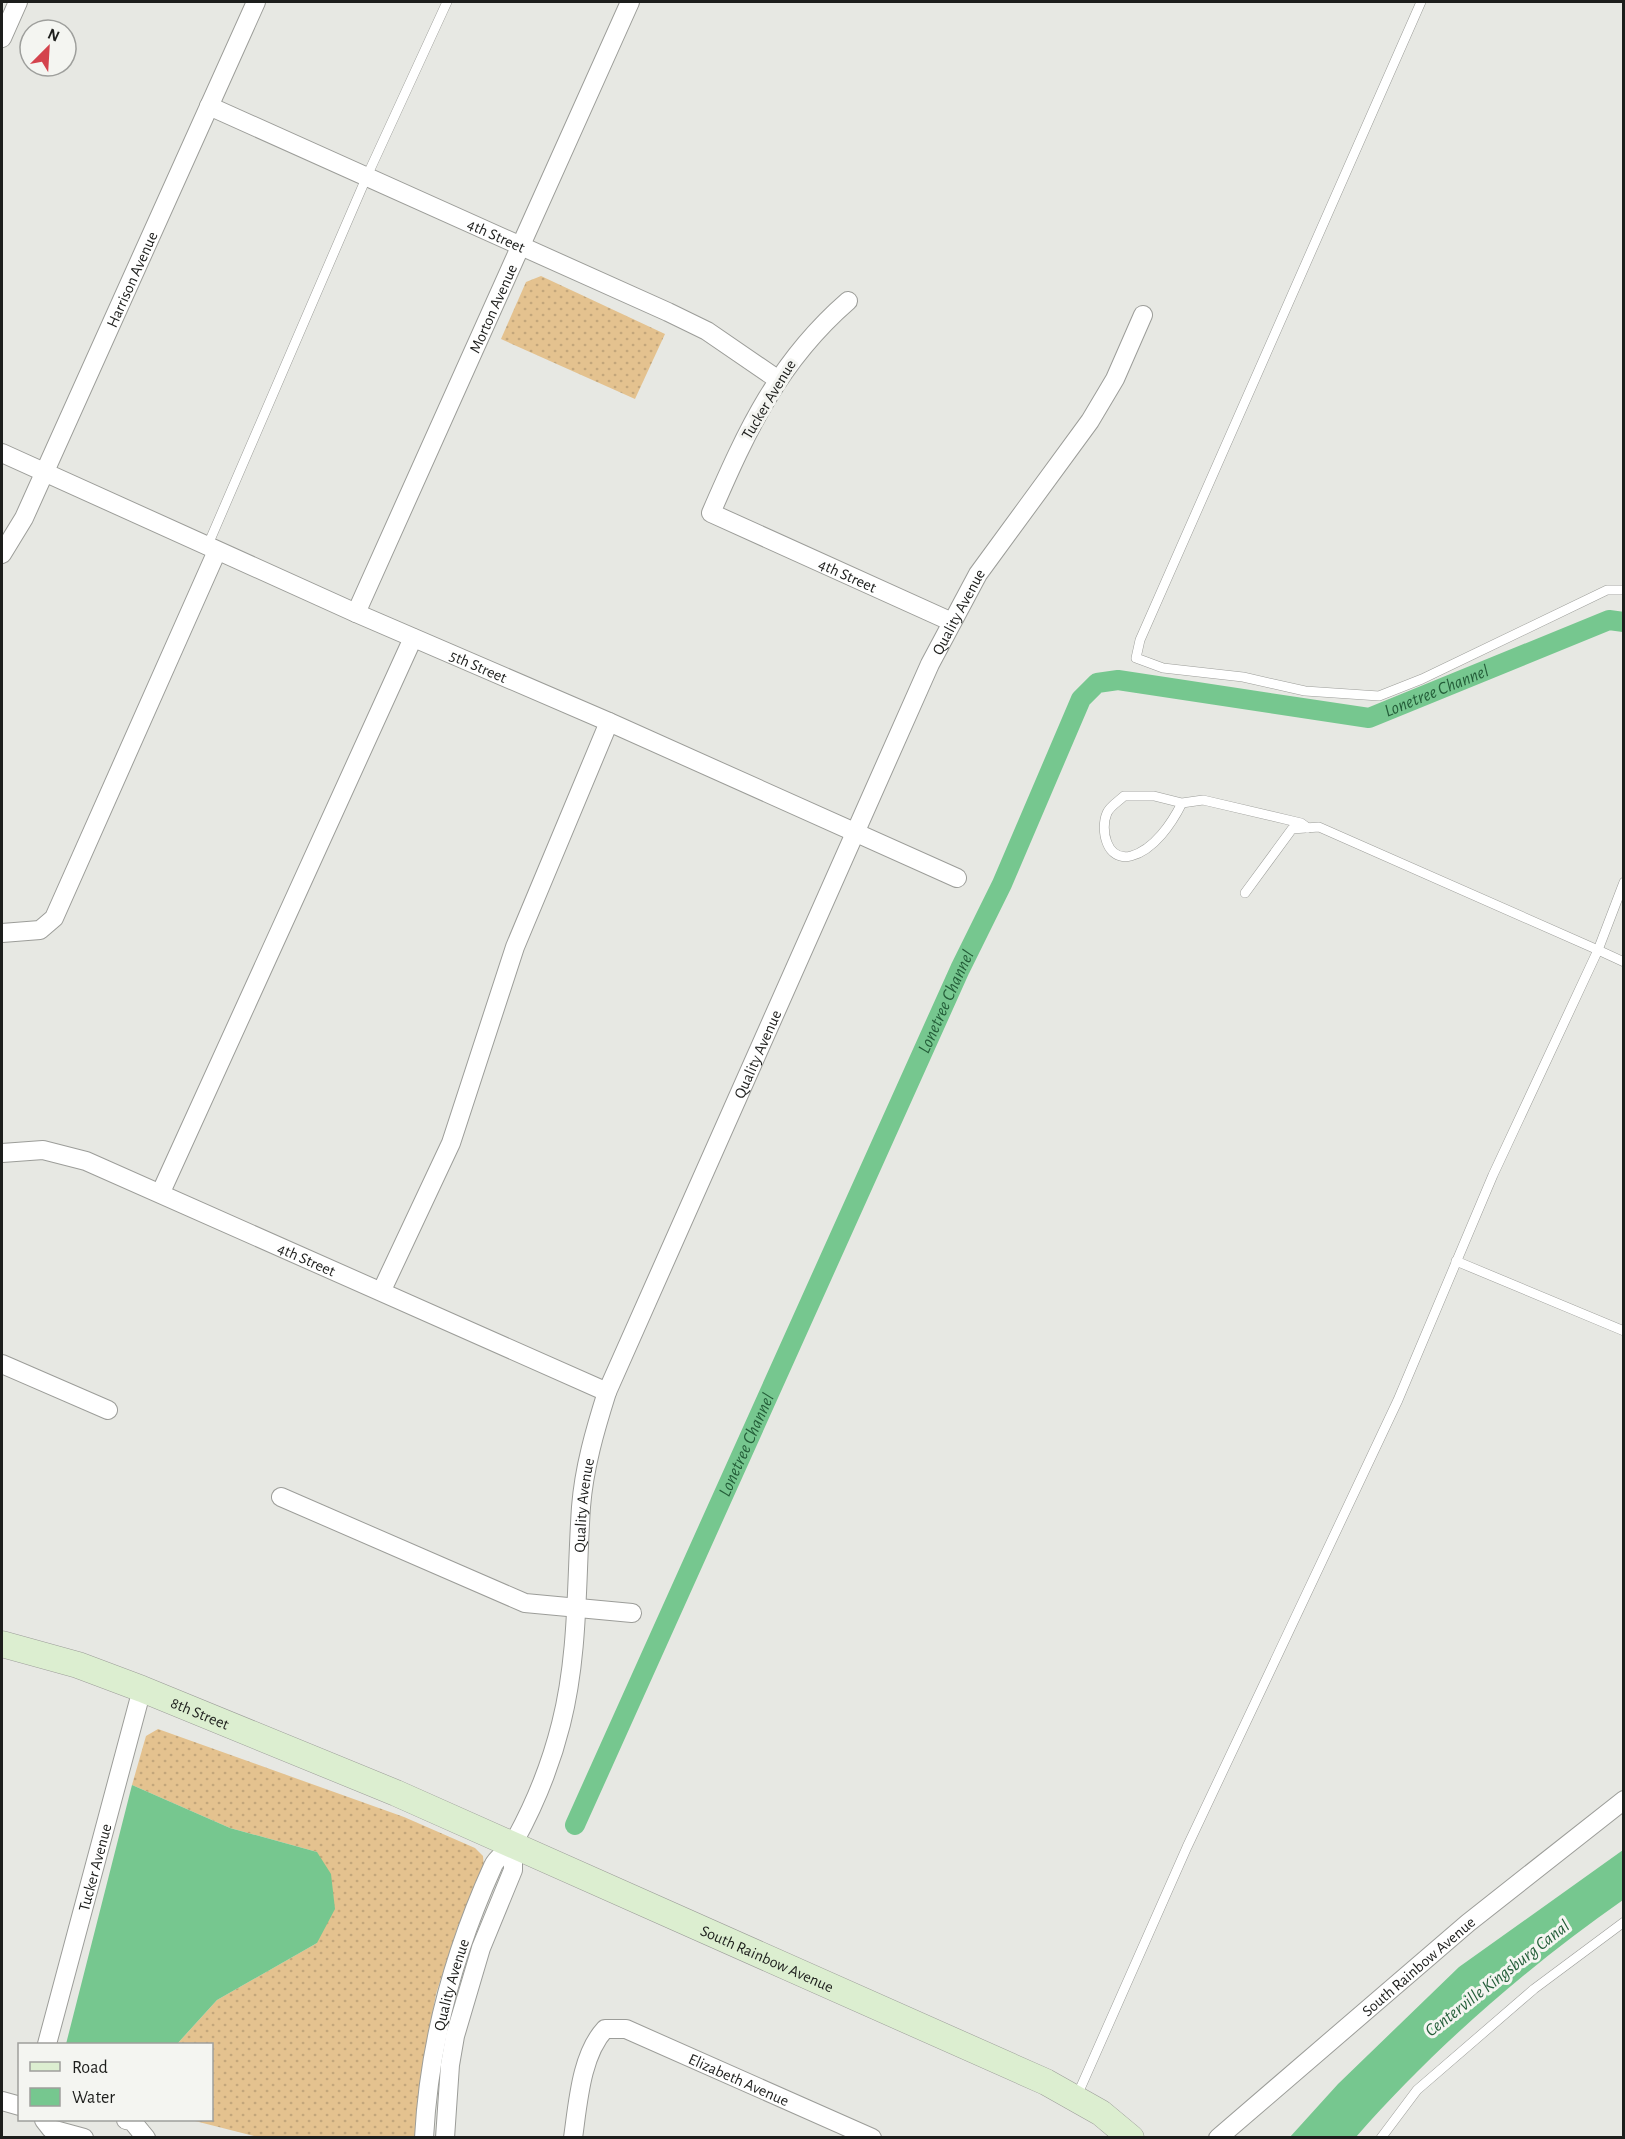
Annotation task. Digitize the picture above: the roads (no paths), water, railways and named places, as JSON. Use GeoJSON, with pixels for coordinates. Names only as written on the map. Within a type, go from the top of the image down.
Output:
{"type":"FeatureCollection","features":[{"type":"Feature","properties":{"kind":"street"},"geometry":{"type":"LineString","coordinates":[[2,38],[18,2]]}},
{"type":"Feature","properties":{"kind":"street","name":"Harrison Avenue"},"geometry":{"type":"LineString","coordinates":[[2,554],[24,518],[256,2]]}},
{"type":"Feature","properties":{"kind":"street","name":"Morton Avenue"},"geometry":{"type":"LineString","coordinates":[[356,613],[630,2]]}},
{"type":"Feature","properties":{"kind":"street","name":"4th Street"},"geometry":{"type":"LineString","coordinates":[[209,105],[707,331],[777,379]]}},
{"type":"Feature","properties":{"kind":"street","name":"Tucker Avenue"},"geometry":{"type":"LineString","coordinates":[[711,513],[744,436],[777,379],[811,334],[848,301]]}},
{"type":"Feature","properties":{"kind":"street","name":"Quality Avenue"},"geometry":{"type":"LineString","coordinates":[[445,2138],[450,2064],[456,2036],[481,1948],[513,1870],[513,1845],[549,1763],[561,1725],[575,1646],[581,1505],[591,1443],[607,1392],[930,664],[978,574],[1090,421],[1114,379],[1143,315]]}},
{"type":"Feature","properties":{"kind":"street","name":"5th Street"},"geometry":{"type":"LineString","coordinates":[[2,453],[212,549],[609,722],[957,878]]}},
{"type":"Feature","properties":{"kind":"street","name":"4th Street"},"geometry":{"type":"LineString","coordinates":[[711,513],[952,622]]}},
{"type":"Feature","properties":{"kind":"street"},"geometry":{"type":"LineString","coordinates":[[2,933],[40,930],[54,918],[212,549]]}},
{"type":"Feature","properties":{"kind":"street"},"geometry":{"type":"LineString","coordinates":[[161,1192],[413,638]]}},
{"type":"Feature","properties":{"kind":"street"},"geometry":{"type":"LineString","coordinates":[[382,1290],[451,1143],[515,947],[609,722]]}},
{"type":"Feature","properties":{"kind":"street","name":"4th Street"},"geometry":{"type":"LineString","coordinates":[[2,1153],[43,1150],[86,1161],[161,1192],[607,1392]]}},
{"type":"Feature","properties":{"kind":"street"},"geometry":{"type":"LineString","coordinates":[[2,1364],[108,1410]]}},
{"type":"Feature","properties":{"kind":"street"},"geometry":{"type":"LineString","coordinates":[[281,1497],[525,1603],[632,1613]]}},
{"type":"Feature","properties":{"kind":"street","name":"8th Street"},"geometry":{"type":"LineString","coordinates":[[2,1644],[59,1659],[142,1689],[396,1793]]}},
{"type":"Feature","properties":{"kind":"street","name":"Tucker Avenue"},"geometry":{"type":"LineString","coordinates":[[47,2043],[142,1689]]}},
{"type":"Feature","properties":{"kind":"street","name":"South Rainbow Avenue"},"geometry":{"type":"LineString","coordinates":[[396,1793],[841,1990],[1076,2098],[1101,2113],[1131,2138]]}},
{"type":"Feature","properties":{"kind":"street","name":"South Rainbow Avenue"},"geometry":{"type":"LineString","coordinates":[[1218,2138],[1468,1923],[1623,1800]]}},
{"type":"Feature","properties":{"kind":"street","name":"Quality Avenue"},"geometry":{"type":"LineString","coordinates":[[424,2138],[432,2061],[446,1994],[470,1921],[494,1862],[513,1845]]}},
{"type":"Feature","properties":{"kind":"street","name":"Elizabeth Avenue"},"geometry":{"type":"LineString","coordinates":[[573,2138],[581,2088],[593,2047],[605,2029],[626,2029],[872,2138]]}},
{"type":"Feature","properties":{"kind":"street"},"geometry":{"type":"LineString","coordinates":[[2,2101],[18,2105]]}},
{"type":"Feature","properties":{"kind":"street"},"geometry":{"type":"LineString","coordinates":[[45,2121],[51,2129],[84,2138]]}},
{"type":"Feature","properties":{"kind":"street"},"geometry":{"type":"LineString","coordinates":[[132,2121],[146,2138]]}},
{"type":"Feature","properties":{"kind":"lane"},"geometry":{"type":"LineString","coordinates":[[212,549],[367,176],[447,2]]}},
{"type":"Feature","properties":{"kind":"lane"},"geometry":{"type":"LineString","coordinates":[[1421,2],[1140,640],[1136,658],[1163,668],[1243,677],[1305,691],[1379,696],[1422,679],[1607,590],[1623,590]]}},
{"type":"Feature","properties":{"kind":"lane"},"geometry":{"type":"LineString","coordinates":[[1182,803],[1173,820],[1145,850],[1129,857],[1117,855],[1105,842],[1103,830],[1108,810],[1124,796],[1154,796],[1182,803],[1203,800],[1301,823],[1308,828]]}},
{"type":"Feature","properties":{"kind":"lane"},"geometry":{"type":"LineString","coordinates":[[1245,893],[1292,830],[1319,827],[1623,962]]}},
{"type":"Feature","properties":{"kind":"lane"},"geometry":{"type":"LineString","coordinates":[[1076,2098],[1187,1846],[1398,1400],[1493,1175],[1598,950],[1623,882]]}},
{"type":"Feature","properties":{"kind":"lane"},"geometry":{"type":"LineString","coordinates":[[1456,1261],[1623,1330]]}},
{"type":"Feature","properties":{"kind":"lane"},"geometry":{"type":"LineString","coordinates":[[1381,2138],[1417,2090],[1534,1989],[1623,1922]]}},
{"type":"Feature","properties":{"kind":"water"},"geometry":{"type":"Polygon","coordinates":[[[132,1785],[230,1828],[317,1852],[331,1874],[335,1909],[317,1943],[217,2000],[178,2043],[66,2043],[132,1785]]]}},
{"type":"Feature","properties":{"kind":"water","name":"Centerville Kingsburg Canal"},"geometry":{"type":"Polygon","coordinates":[[[1623,1850],[1623,1900],[1551,1953],[1482,2011],[1417,2072],[1356,2137],[1290,2137],[1338,2084],[1459,1967],[1623,1850]]]}},
{"type":"Feature","properties":{"kind":"waterway","name":"Lonetree Channel"},"geometry":{"type":"LineString","coordinates":[[575,1825],[960,969],[1002,884],[1081,699],[1097,683],[1118,680],[1369,718],[1609,620],[1624,622]]}}]}
